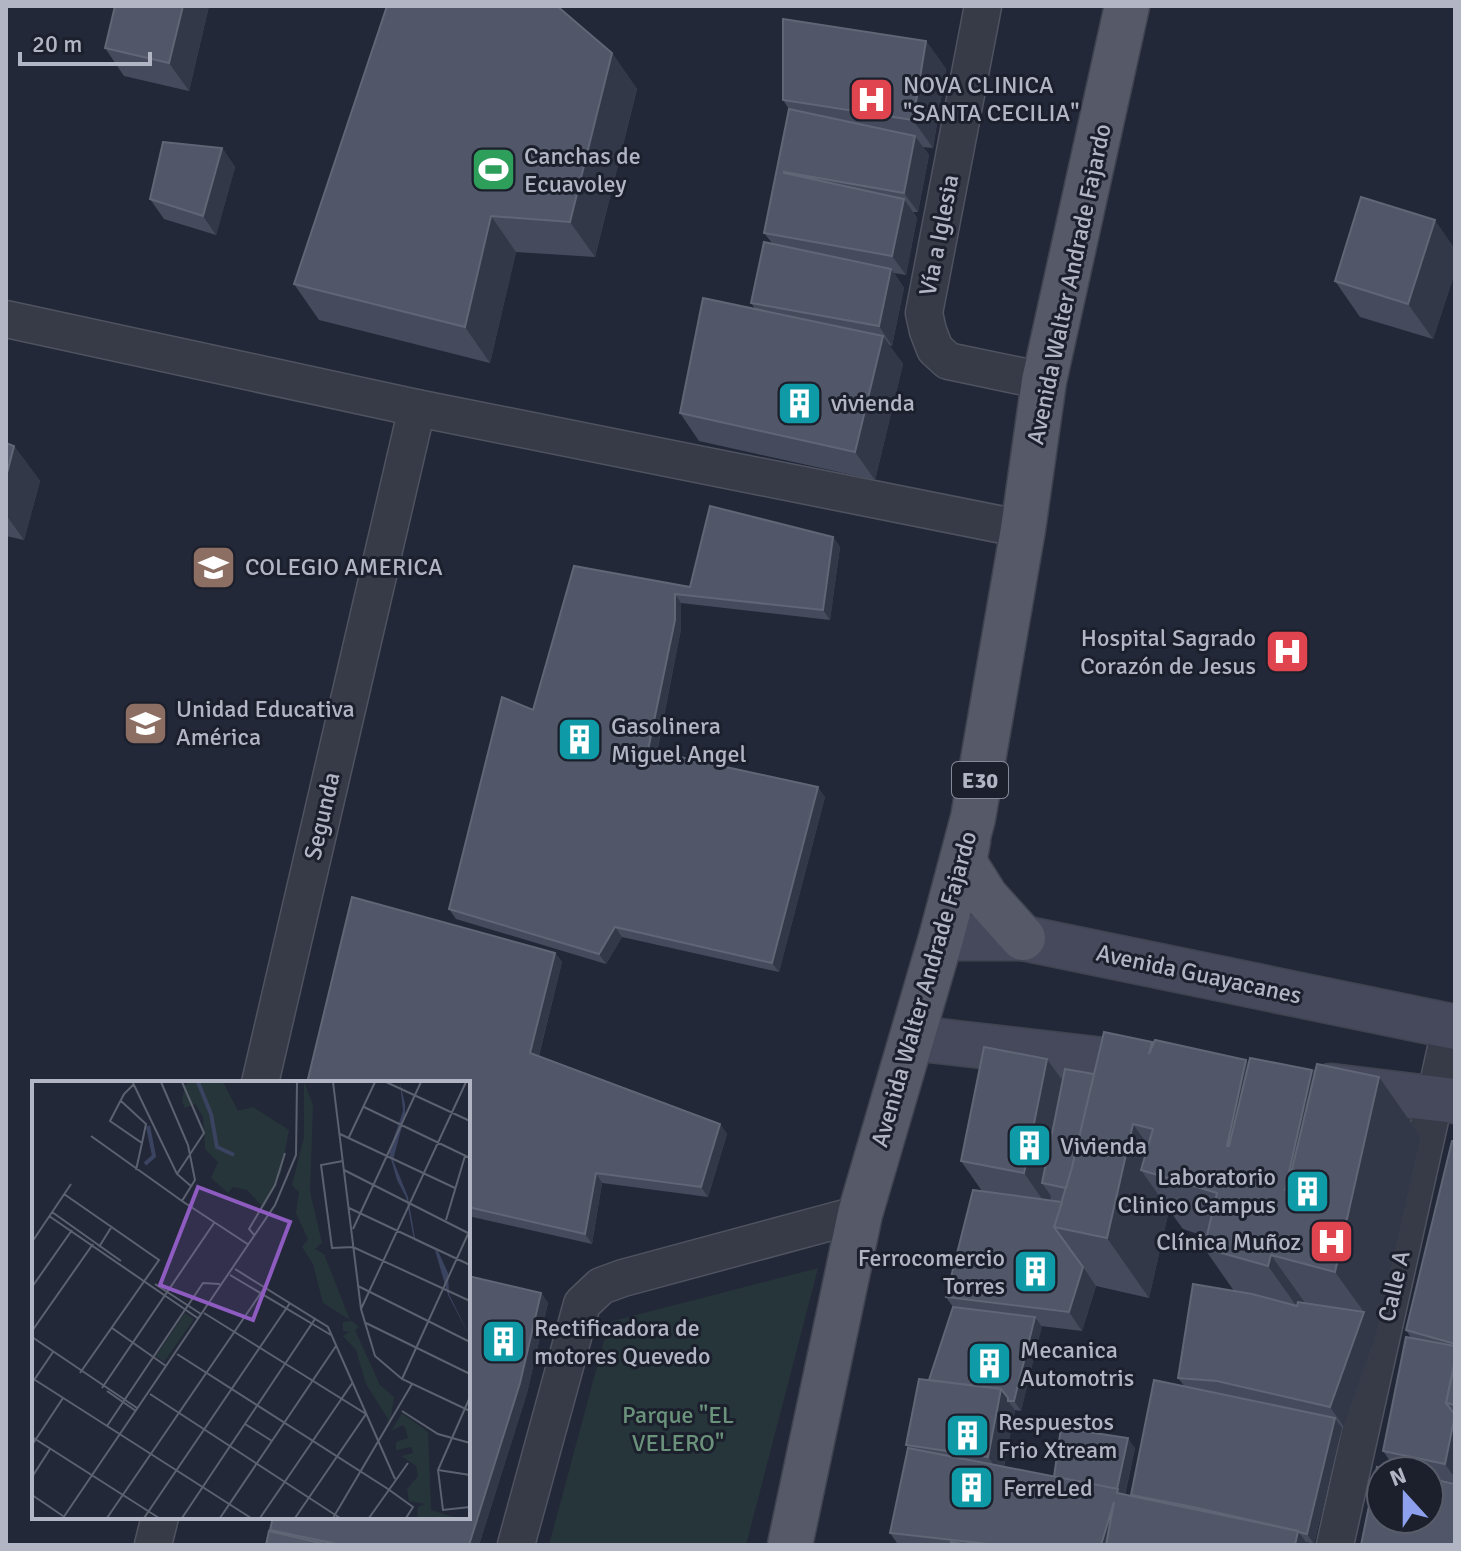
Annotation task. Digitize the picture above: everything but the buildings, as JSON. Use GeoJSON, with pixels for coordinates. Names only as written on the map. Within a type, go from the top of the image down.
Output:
{"type":"FeatureCollection","features":[{"type":"Feature","properties":{"kind":"main road","name":"Avenida Walter Andrade Fajardo"},"geometry":{"type":"LineString","coordinates":[[790,1545],[860,1214],[973,818],[1023,529],[1044,381],[1127,6]]}},
{"type":"Feature","properties":{"kind":"main road"},"geometry":{"type":"LineString","coordinates":[[973,818],[964,862],[986,897],[1023,938]]}},
{"type":"Feature","properties":{"kind":"street","name":"Vía a Iglesia"},"geometry":{"type":"LineString","coordinates":[[983,6],[924,313],[935,349],[948,361],[1044,381]]}},
{"type":"Feature","properties":{"kind":"street"},"geometry":{"type":"LineString","coordinates":[[6,319],[417,408],[1023,529]]}},
{"type":"Feature","properties":{"kind":"street","name":"Segunda"},"geometry":{"type":"LineString","coordinates":[[260,1081],[417,408]]}},
{"type":"Feature","properties":{"kind":"street","name":"Avenida Guayacanes"},"geometry":{"type":"LineString","coordinates":[[941,938],[1023,938],[1453,1027]]}},
{"type":"Feature","properties":{"kind":"street","name":"Calle A"},"geometry":{"type":"LineString","coordinates":[[1335,1545],[1446,1100],[1453,1027]]}},
{"type":"Feature","properties":{"kind":"street"},"geometry":{"type":"LineString","coordinates":[[912,1038],[1189,1070]]}},
{"type":"Feature","properties":{"kind":"street"},"geometry":{"type":"LineString","coordinates":[[1297,1082],[1446,1100]]}},
{"type":"Feature","properties":{"kind":"street"},"geometry":{"type":"LineString","coordinates":[[516,1545],[582,1304],[601,1286],[623,1278],[860,1214]]}},
{"type":"Feature","properties":{"kind":"street"},"geometry":{"type":"LineString","coordinates":[[153,1545],[160,1519]]}},
{"type":"Feature","properties":{"kind":"green space","name":"Parque \"EL VELERO\""},"geometry":{"type":"Polygon","coordinates":[[[818,1268],[746,1545],[549,1545],[609,1322],[818,1268]]]}},
{"type":"Feature","properties":{"kind":"place","name":"NOVA CLINICA \"SANTA CECILIA\""},"geometry":{"type":"Point","coordinates":[872,99]}},
{"type":"Feature","properties":{"kind":"place","name":"Canchas de Ecuavoley"},"geometry":{"type":"Point","coordinates":[493,170]}},
{"type":"Feature","properties":{"kind":"place","name":"vivienda"},"geometry":{"type":"Point","coordinates":[800,403]}},
{"type":"Feature","properties":{"kind":"place","name":"COLEGIO AMERICA"},"geometry":{"type":"Point","coordinates":[214,567]}},
{"type":"Feature","properties":{"kind":"place","name":"Hospital Sagrado Corazón de Jesus"},"geometry":{"type":"Point","coordinates":[1287,652]}},
{"type":"Feature","properties":{"kind":"place","name":"Unidad Educativa América"},"geometry":{"type":"Point","coordinates":[145,723]}},
{"type":"Feature","properties":{"kind":"place","name":"Gasolinera Miguel Angel"},"geometry":{"type":"Point","coordinates":[580,740]}},
{"type":"Feature","properties":{"kind":"place","name":"Vivienda"},"geometry":{"type":"Point","coordinates":[1029,1146]}},
{"type":"Feature","properties":{"kind":"place","name":"Laboratorio Clinico Campus"},"geometry":{"type":"Point","coordinates":[1307,1191]}},
{"type":"Feature","properties":{"kind":"place","name":"Clínica Muñoz"},"geometry":{"type":"Point","coordinates":[1332,1242]}},
{"type":"Feature","properties":{"kind":"place","name":"Ferrocomercio Torres"},"geometry":{"type":"Point","coordinates":[1036,1272]}},
{"type":"Feature","properties":{"kind":"place","name":"Rectificadora de motores Quevedo"},"geometry":{"type":"Point","coordinates":[503,1342]}},
{"type":"Feature","properties":{"kind":"place","name":"Mecanica Automotris"},"geometry":{"type":"Point","coordinates":[989,1364]}},
{"type":"Feature","properties":{"kind":"place","name":"Respuestos Frio Xtream"},"geometry":{"type":"Point","coordinates":[967,1436]}},
{"type":"Feature","properties":{"kind":"place","name":"FerreLed"},"geometry":{"type":"Point","coordinates":[972,1488]}}]}
